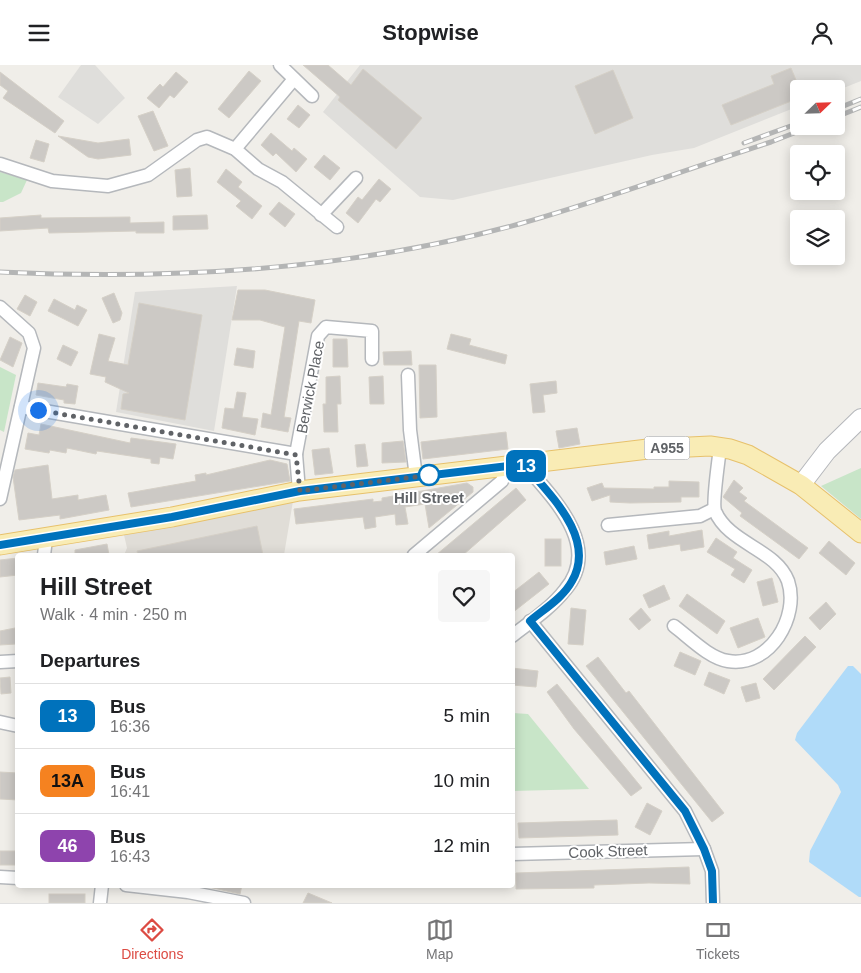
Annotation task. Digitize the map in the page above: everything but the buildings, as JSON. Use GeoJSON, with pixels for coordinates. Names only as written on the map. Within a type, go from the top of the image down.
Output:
{"type":"FeatureCollection","features":[{"type":"Feature","properties":{"kind":"main road"},"geometry":{"type":"LineString","coordinates":[[801,485],[827,451],[861,418]]}},
{"type":"Feature","properties":{"kind":"main road","name":"A955"},"geometry":{"type":"LineString","coordinates":[[0,545],[45,547],[300,491],[648,449],[720,447],[748,455],[801,485],[861,533]]}},
{"type":"Feature","properties":{"kind":"street"},"geometry":{"type":"LineString","coordinates":[[280,65],[312,96]]}},
{"type":"Feature","properties":{"kind":"street"},"geometry":{"type":"LineString","coordinates":[[235,149],[294,79]]}},
{"type":"Feature","properties":{"kind":"street"},"geometry":{"type":"LineString","coordinates":[[0,164],[52,181],[108,186],[148,175],[198,139],[207,137],[235,149],[258,169],[282,182],[337,227]]}},
{"type":"Feature","properties":{"kind":"street"},"geometry":{"type":"LineString","coordinates":[[321,215],[356,178]]}},
{"type":"Feature","properties":{"kind":"street"},"geometry":{"type":"LineString","coordinates":[[0,307],[29,333],[34,348],[21,407],[6,442],[0,499]]}},
{"type":"Feature","properties":{"kind":"street","name":"Berwick Place"},"geometry":{"type":"LineString","coordinates":[[300,491],[296,455],[318,336],[326,327],[372,331],[372,359]]}},
{"type":"Feature","properties":{"kind":"street"},"geometry":{"type":"LineString","coordinates":[[408,375],[410,430],[416,477]]}},
{"type":"Feature","properties":{"kind":"street"},"geometry":{"type":"LineString","coordinates":[[21,407],[296,455]]}},
{"type":"Feature","properties":{"kind":"street"},"geometry":{"type":"LineString","coordinates":[[674,626],[717,657],[729,661],[745,661],[762,653],[775,641],[786,623],[791,603],[791,591],[787,577],[776,563],[733,535],[721,522],[714,509],[720,447]]}},
{"type":"Feature","properties":{"kind":"street"},"geometry":{"type":"LineString","coordinates":[[416,553],[502,481],[516,465],[567,518],[578,548],[578,562],[572,582],[564,592],[515,634]]}},
{"type":"Feature","properties":{"kind":"street"},"geometry":{"type":"LineString","coordinates":[[608,525],[700,516],[714,509]]}},
{"type":"Feature","properties":{"kind":"street"},"geometry":{"type":"LineString","coordinates":[[530,621],[685,811],[704,849],[712,871],[713,903]]}},
{"type":"Feature","properties":{"kind":"street"},"geometry":{"type":"LineString","coordinates":[[0,662],[15,661]]}},
{"type":"Feature","properties":{"kind":"street"},"geometry":{"type":"LineString","coordinates":[[0,722],[15,725]]}},
{"type":"Feature","properties":{"kind":"street","name":"Cook Street"},"geometry":{"type":"LineString","coordinates":[[515,854],[704,849]]}},
{"type":"Feature","properties":{"kind":"street"},"geometry":{"type":"LineString","coordinates":[[0,877],[15,878]]}},
{"type":"Feature","properties":{"kind":"street"},"geometry":{"type":"LineString","coordinates":[[100,903],[102,888]]}},
{"type":"Feature","properties":{"kind":"street"},"geometry":{"type":"LineString","coordinates":[[153,888],[188,892],[244,903]]}},
{"type":"Feature","properties":{"kind":"shaded area"},"geometry":{"type":"Polygon","coordinates":[[[81,65],[95,65],[125,98],[98,124],[58,97],[81,65]]]}},
{"type":"Feature","properties":{"kind":"shaded area"},"geometry":{"type":"Polygon","coordinates":[[[360,65],[861,65],[861,81],[845,87],[845,80],[790,80],[790,110],[694,148],[652,155],[453,200],[420,197],[323,112],[360,65]]]}},
{"type":"Feature","properties":{"kind":"shaded area"},"geometry":{"type":"Polygon","coordinates":[[[237,286],[214,431],[116,412],[135,292],[237,286]]]}},
{"type":"Feature","properties":{"kind":"shaded area"},"geometry":{"type":"Polygon","coordinates":[[[293,501],[284,553],[125,553],[127,548],[124,535],[293,501]]]}},
{"type":"Feature","properties":{"kind":"green space"},"geometry":{"type":"Polygon","coordinates":[[[0,172],[27,180],[21,193],[3,202],[0,202],[0,172]]]}},
{"type":"Feature","properties":{"kind":"green space"},"geometry":{"type":"Polygon","coordinates":[[[0,367],[16,375],[4,432],[0,430],[0,367]]]}},
{"type":"Feature","properties":{"kind":"green space"},"geometry":{"type":"Polygon","coordinates":[[[861,468],[861,519],[821,486],[861,468]]]}},
{"type":"Feature","properties":{"kind":"green space"},"geometry":{"type":"Polygon","coordinates":[[[515,713],[528,714],[589,789],[515,791],[515,713]]]}},
{"type":"Feature","properties":{"kind":"water"},"geometry":{"type":"Polygon","coordinates":[[[848,666],[853,666],[861,674],[861,897],[809,862],[810,851],[841,792],[838,785],[795,740],[797,733],[848,666]]]}},
{"type":"Feature","properties":{"kind":"railway"},"geometry":{"type":"LineString","coordinates":[[845,105],[861,99]]}},
{"type":"Feature","properties":{"kind":"railway"},"geometry":{"type":"LineString","coordinates":[[845,113],[861,107]]}},
{"type":"Feature","properties":{"kind":"railway"},"geometry":{"type":"LineString","coordinates":[[744,143],[790,126]]}},
{"type":"Feature","properties":{"kind":"railway"},"geometry":{"type":"LineString","coordinates":[[0,272],[65,274],[196,272],[327,262],[392,252],[456,240],[551,215],[790,135]]}},
{"type":"Feature","properties":{"kind":"bus line","name":"13"},"geometry":{"type":"LineString","coordinates":[[0,545],[172,517],[300,491],[524,464],[567,518],[577,540],[578,548],[576,574],[572,582],[564,592],[530,621],[685,811],[704,849],[712,871],[713,903]]}},
{"type":"Feature","properties":{"kind":"place","name":"Hill Street"},"geometry":{"type":"Point","coordinates":[429,475]}},
{"type":"Feature","properties":{"kind":"route"},"geometry":{"type":"LineString","coordinates":[[38,410],[296,455],[300,491],[431,475],[429,475]]}}]}
